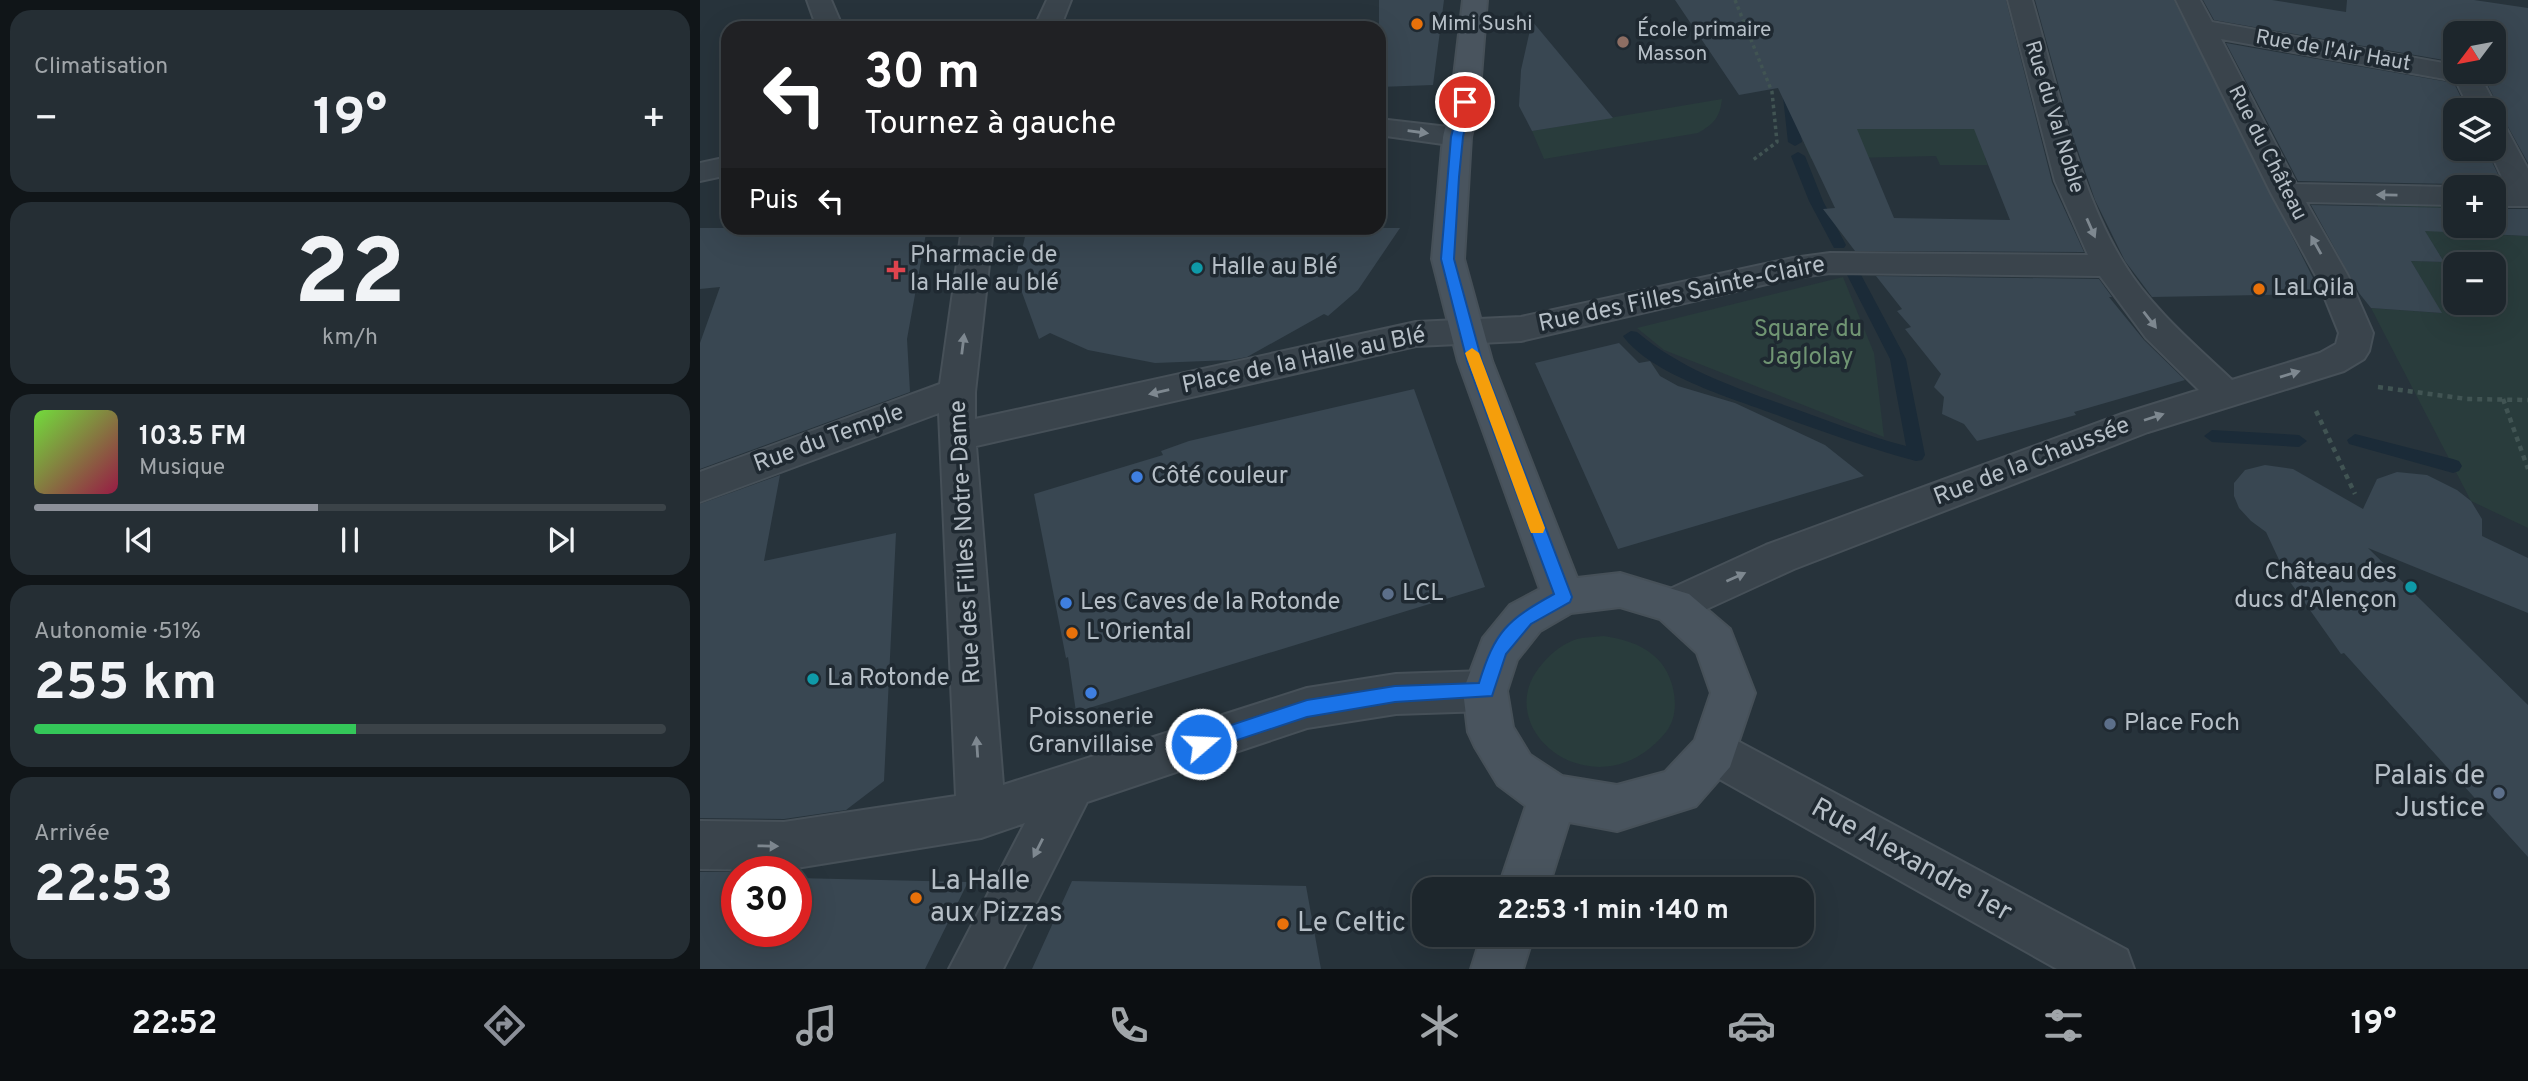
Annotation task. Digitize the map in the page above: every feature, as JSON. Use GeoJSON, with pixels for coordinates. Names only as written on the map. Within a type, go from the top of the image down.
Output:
{"type":"FeatureCollection","features":[{"type":"Feature","properties":{"kind":"street"},"geometry":{"type":"LineString","coordinates":[[819,0],[827,21]]}},
{"type":"Feature","properties":{"kind":"street"},"geometry":{"type":"LineString","coordinates":[[1050,21],[1059,0]]}},
{"type":"Feature","properties":{"kind":"street"},"geometry":{"type":"LineString","coordinates":[[1475,0],[1465,102],[1457,137],[1448,259],[1465,330],[1481,378],[1564,597]]}},
{"type":"Feature","properties":{"kind":"street","name":"Rue du Val Noble"},"geometry":{"type":"LineString","coordinates":[[2020,0],[2070,181],[2109,266],[2158,330],[2225,394]]}},
{"type":"Feature","properties":{"kind":"street","name":"Rue du Château"},"geometry":{"type":"LineString","coordinates":[[2188,0],[2346,306]]}},
{"type":"Feature","properties":{"kind":"street","name":"Rue de l'Air Haut"},"geometry":{"type":"LineString","coordinates":[[2203,27],[2467,75],[2478,98]]}},
{"type":"Feature","properties":{"kind":"street"},"geometry":{"type":"LineString","coordinates":[[1386,128],[1457,137]]}},
{"type":"Feature","properties":{"kind":"street"},"geometry":{"type":"LineString","coordinates":[[2506,154],[2527,197],[2506,197]]}},
{"type":"Feature","properties":{"kind":"street"},"geometry":{"type":"LineString","coordinates":[[700,172],[721,168]]}},
{"type":"Feature","properties":{"kind":"street"},"geometry":{"type":"LineString","coordinates":[[2287,193],[2443,196]]}},
{"type":"Feature","properties":{"kind":"street","name":"Rue des Filles Notre-Dame"},"geometry":{"type":"LineString","coordinates":[[976,235],[957,392],[957,437],[981,815]]}},
{"type":"Feature","properties":{"kind":"street","name":"Rue des Filles Sainte-Claire"},"geometry":{"type":"LineString","coordinates":[[1465,330],[1521,329],[1793,268],[1830,263],[2109,266]]}},
{"type":"Feature","properties":{"kind":"street","name":"Rue de la Chaussée"},"geometry":{"type":"LineString","coordinates":[[1674,606],[1780,557],[2124,427],[2332,362],[2352,351],[2356,333],[2346,306]]}},
{"type":"Feature","properties":{"kind":"street","name":"Place de la Halle au Blé"},"geometry":{"type":"LineString","coordinates":[[957,437],[1416,334],[1465,330]]}},
{"type":"Feature","properties":{"kind":"street","name":"Rue du Temple"},"geometry":{"type":"LineString","coordinates":[[700,487],[957,392]]}},
{"type":"Feature","properties":{"kind":"street"},"geometry":{"type":"LineString","coordinates":[[1620,590],[1674,606],[1715,642],[1732,693],[1714,752],[1679,790],[1617,808],[1553,797],[1514,770],[1491,732],[1485,691],[1498,651],[1525,618],[1564,597],[1620,590]]}},
{"type":"Feature","properties":{"kind":"street"},"geometry":{"type":"LineString","coordinates":[[700,845],[784,846],[981,815],[1307,708],[1395,694],[1485,691]]}},
{"type":"Feature","properties":{"kind":"street","name":"Rue Alexandre 1er"},"geometry":{"type":"LineString","coordinates":[[1714,752],[2108,969]]}},
{"type":"Feature","properties":{"kind":"street"},"geometry":{"type":"LineString","coordinates":[[975,969],[1069,787]]}},
{"type":"Feature","properties":{"kind":"street"},"geometry":{"type":"LineString","coordinates":[[1527,877],[1553,797]]}},
{"type":"Feature","properties":{"kind":"street"},"geometry":{"type":"LineString","coordinates":[[1497,969],[1504,947]]}},
{"type":"Feature","properties":{"kind":"path"},"geometry":{"type":"LineString","coordinates":[[1735,0],[1772,92],[1777,142],[1753,160]]}},
{"type":"Feature","properties":{"kind":"path"},"geometry":{"type":"LineString","coordinates":[[2298,372],[2415,394],[2467,400],[2528,400]]}},
{"type":"Feature","properties":{"kind":"path"},"geometry":{"type":"LineString","coordinates":[[2298,372],[2355,494]]}},
{"type":"Feature","properties":{"kind":"path"},"geometry":{"type":"LineString","coordinates":[[2503,399],[2528,469]]}},
{"type":"Feature","properties":{"kind":"green space"},"geometry":{"type":"Polygon","coordinates":[[[1869,0],[2004,129],[1985,158],[1988,165],[1940,165],[1936,156],[1811,159],[1804,143],[1800,107],[1869,0]]]}},
{"type":"Feature","properties":{"kind":"green space"},"geometry":{"type":"Polygon","coordinates":[[[1722,99],[1715,119],[1698,133],[1544,159],[1532,131],[1722,99]]]}},
{"type":"Feature","properties":{"kind":"green space"},"geometry":{"type":"Polygon","coordinates":[[[2374,200],[2443,202],[2443,238],[2528,236],[2528,528],[2471,501],[2371,308],[2441,313],[2411,261],[2443,262],[2443,315],[2506,315],[2506,252],[2443,252],[2443,260],[2422,227],[2390,225],[2374,200]]]}},
{"type":"Feature","properties":{"kind":"green space","name":"Square du Jaglolay"},"geometry":{"type":"Polygon","coordinates":[[[1843,277],[1874,353],[1884,437],[1664,350],[1637,328],[1843,277]]]}},
{"type":"Feature","properties":{"kind":"green space"},"geometry":{"type":"Polygon","coordinates":[[[1604,636],[1636,645],[1660,662],[1671,681],[1674,713],[1666,732],[1638,756],[1609,766],[1581,765],[1556,754],[1538,736],[1528,713],[1529,688],[1543,663],[1559,648],[1577,639],[1604,636]]]}},
{"type":"Feature","properties":{"kind":"building"},"geometry":{"type":"Polygon","coordinates":[[[1379,0],[1444,0],[1433,85],[1386,87],[1386,21],[1379,21],[1379,0]]]}},
{"type":"Feature","properties":{"kind":"building"},"geometry":{"type":"Polygon","coordinates":[[[1675,0],[2006,0],[2052,182],[2084,252],[1855,251],[1823,209],[1835,208],[1778,88],[1739,95],[1675,0]],[[1857,129],[1894,218],[2010,220],[1974,129],[1857,129]]]}},
{"type":"Feature","properties":{"kind":"building"},"geometry":{"type":"Polygon","coordinates":[[[2035,0],[2174,0],[2321,294],[2152,297],[2125,261],[2095,200],[2072,134],[2035,0]]]}},
{"type":"Feature","properties":{"kind":"building"},"geometry":{"type":"Polygon","coordinates":[[[2203,0],[2272,0],[2346,12],[2347,0],[2474,0],[2528,8],[2528,163],[2506,123],[2506,98],[2494,98],[2487,84],[2506,84],[2506,21],[2443,21],[2443,60],[2214,20],[2203,0]]]}},
{"type":"Feature","properties":{"kind":"building"},"geometry":{"type":"Polygon","coordinates":[[[1532,21],[1613,118],[1532,131],[1519,106],[1521,70],[1532,21]]]}},
{"type":"Feature","properties":{"kind":"building"},"geometry":{"type":"Polygon","coordinates":[[[2226,43],[2454,84],[2461,98],[2443,98],[2443,161],[2492,161],[2498,175],[2443,175],[2443,184],[2298,181],[2226,43]]]}},
{"type":"Feature","properties":{"kind":"building"},"geometry":{"type":"Polygon","coordinates":[[[2311,205],[2443,208],[2443,232],[2425,231],[2443,262],[2411,261],[2442,313],[2371,308],[2359,293],[2311,205]]]}},
{"type":"Feature","properties":{"kind":"building"},"geometry":{"type":"Polygon","coordinates":[[[2506,209],[2528,209],[2528,236],[2506,235],[2506,209]]]}},
{"type":"Feature","properties":{"kind":"building"},"geometry":{"type":"Polygon","coordinates":[[[700,228],[721,228],[721,235],[926,235],[907,339],[910,392],[700,469],[700,343],[720,287],[700,289],[700,228]]]}},
{"type":"Feature","properties":{"kind":"building","name":"Halle au Blé"},"geometry":{"type":"Polygon","coordinates":[[[1386,228],[1400,228],[1358,290],[1328,316],[1324,314],[1247,357],[1231,360],[1155,363],[1088,350],[1050,333],[1039,339],[1016,276],[1025,235],[1386,235],[1386,228]]]}},
{"type":"Feature","properties":{"kind":"building"},"geometry":{"type":"Polygon","coordinates":[[[1876,276],[2099,279],[2112,297],[2109,297],[2144,340],[2185,380],[2074,412],[2076,415],[1977,441],[1964,424],[1942,414],[1944,397],[1934,387],[1941,374],[1905,329],[1911,327],[1897,311],[1902,309],[1876,276]]]}},
{"type":"Feature","properties":{"kind":"building"},"geometry":{"type":"Polygon","coordinates":[[[1619,343],[1639,363],[1650,361],[1660,376],[1678,386],[1735,403],[1825,445],[1864,476],[1618,549],[1535,363],[1619,343]]]}},
{"type":"Feature","properties":{"kind":"building"},"geometry":{"type":"Polygon","coordinates":[[[1414,389],[1485,587],[1076,712],[1068,657],[1066,658],[1034,494],[1163,455],[1161,451],[1189,441],[1414,389]]]}},
{"type":"Feature","properties":{"kind":"building","name":"Château des ducs d'Alençon"},"geometry":{"type":"Polygon","coordinates":[[[2265,465],[2293,469],[2363,509],[2377,479],[2397,472],[2427,475],[2457,490],[2471,501],[2482,519],[2482,536],[2528,558],[2528,613],[2368,548],[2528,705],[2528,857],[2344,653],[2341,654],[2288,579],[2266,532],[2239,508],[2234,496],[2234,483],[2245,470],[2265,465]]]}},
{"type":"Feature","properties":{"kind":"building"},"geometry":{"type":"Polygon","coordinates":[[[780,475],[764,561],[896,533],[884,781],[846,810],[784,819],[700,818],[700,504],[780,475]]]}},
{"type":"Feature","properties":{"kind":"building"},"geometry":{"type":"Polygon","coordinates":[[[700,872],[721,872],[721,947],[812,947],[812,878],[968,882],[925,969],[700,969],[700,872]]]}},
{"type":"Feature","properties":{"kind":"building"},"geometry":{"type":"Polygon","coordinates":[[[1072,881],[1306,886],[1321,969],[1032,969],[1072,881]]]}},
{"type":"Feature","properties":{"kind":"waterway"},"geometry":{"type":"LineString","coordinates":[[1789,97],[1795,142]]}},
{"type":"Feature","properties":{"kind":"waterway"},"geometry":{"type":"LineString","coordinates":[[1798,156],[1816,201],[1839,245]]}},
{"type":"Feature","properties":{"kind":"waterway"},"geometry":{"type":"LineString","coordinates":[[1631,336],[1664,361],[1700,380],[1847,434],[1916,455],[1898,359],[1852,271]]}},
{"type":"Feature","properties":{"kind":"waterway"},"geometry":{"type":"LineString","coordinates":[[2212,436],[2299,441]]}},
{"type":"Feature","properties":{"kind":"waterway"},"geometry":{"type":"LineString","coordinates":[[2355,440],[2453,466]]}},
{"type":"Feature","properties":{"kind":"slow traffic"},"geometry":{"type":"LineString","coordinates":[[1472,353],[1537,528]]}},
{"type":"Feature","properties":{"kind":"place","name":"Mimi Sushi"},"geometry":{"type":"Point","coordinates":[1417,24]}},
{"type":"Feature","properties":{"kind":"place","name":"École primaire Masson"},"geometry":{"type":"Point","coordinates":[1623,42]}},
{"type":"Feature","properties":{"kind":"place","name":"Halle au Blé"},"geometry":{"type":"Point","coordinates":[1197,268]}},
{"type":"Feature","properties":{"kind":"place","name":"Pharmacie de la Halle au blé"},"geometry":{"type":"Point","coordinates":[896,270]}},
{"type":"Feature","properties":{"kind":"place","name":"LaLQila"},"geometry":{"type":"Point","coordinates":[2259,289]}},
{"type":"Feature","properties":{"kind":"place","name":"Côté couleur"},"geometry":{"type":"Point","coordinates":[1137,477]}},
{"type":"Feature","properties":{"kind":"place","name":"Château des ducs d'Alençon"},"geometry":{"type":"Point","coordinates":[2411,587]}},
{"type":"Feature","properties":{"kind":"place","name":"LCL"},"geometry":{"type":"Point","coordinates":[1388,594]}},
{"type":"Feature","properties":{"kind":"place","name":"Les Caves de la Rotonde"},"geometry":{"type":"Point","coordinates":[1066,603]}},
{"type":"Feature","properties":{"kind":"place","name":"L'Oriental"},"geometry":{"type":"Point","coordinates":[1072,633]}},
{"type":"Feature","properties":{"kind":"place","name":"La Rotonde"},"geometry":{"type":"Point","coordinates":[813,679]}},
{"type":"Feature","properties":{"kind":"place","name":"Poissonerie Granvillaise"},"geometry":{"type":"Point","coordinates":[1091,693]}},
{"type":"Feature","properties":{"kind":"place","name":"Place Foch"},"geometry":{"type":"Point","coordinates":[2110,724]}},
{"type":"Feature","properties":{"kind":"place","name":"Palais de Justice"},"geometry":{"type":"Point","coordinates":[2499,793]}},
{"type":"Feature","properties":{"kind":"place","name":"La Halle aux Pizzas"},"geometry":{"type":"Point","coordinates":[916,898]}},
{"type":"Feature","properties":{"kind":"place","name":"Le Celtic"},"geometry":{"type":"Point","coordinates":[1283,924]}},
{"type":"Feature","properties":{"kind":"route"},"geometry":{"type":"LineString","coordinates":[[1201,744],[1307,708],[1395,694],[1485,691],[1498,651],[1525,618],[1564,597],[1475,361],[1448,259],[1452,177],[1465,102]]}}]}
